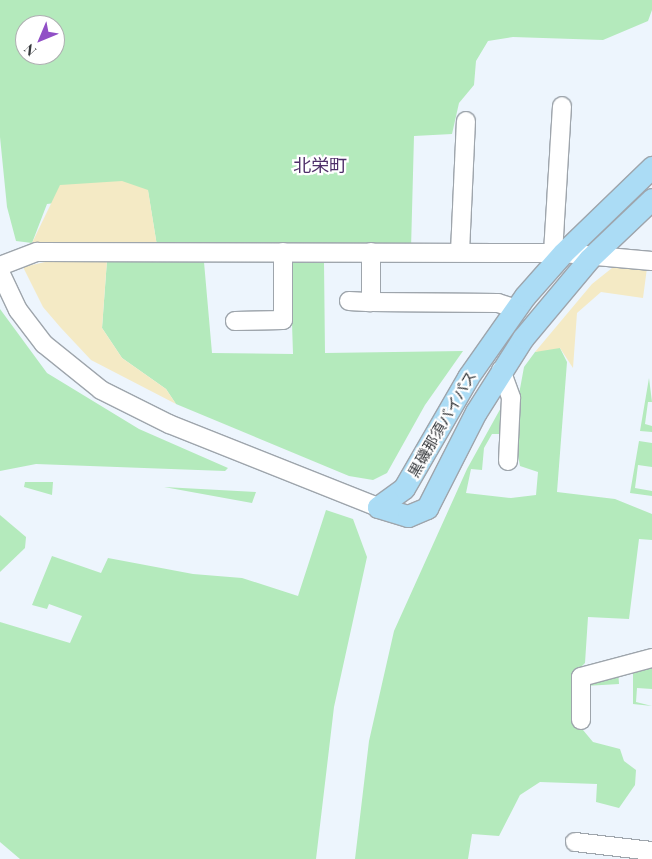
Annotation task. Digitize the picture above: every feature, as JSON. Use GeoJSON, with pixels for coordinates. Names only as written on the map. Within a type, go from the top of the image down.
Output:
{"type":"FeatureCollection","features":[{"type":"Feature","properties":{"kind":"main road","name":"黒磯那須バイパス"},"geometry":{"type":"LineString","coordinates":[[378,507],[404,488],[468,377],[558,253],[652,167]]}},
{"type":"Feature","properties":{"kind":"main road","name":"黒磯那須バイパス"},"geometry":{"type":"LineString","coordinates":[[378,507],[408,516],[427,508],[501,370],[593,254],[652,199]]}},
{"type":"Feature","properties":{"kind":"street"},"geometry":{"type":"LineString","coordinates":[[558,253],[562,106]]}},
{"type":"Feature","properties":{"kind":"street"},"geometry":{"type":"LineString","coordinates":[[460,252],[466,121]]}},
{"type":"Feature","properties":{"kind":"street"},"geometry":{"type":"LineString","coordinates":[[0,266],[38,252],[558,253],[593,254],[652,261]]}},
{"type":"Feature","properties":{"kind":"street"},"geometry":{"type":"LineString","coordinates":[[235,322],[283,320],[283,252]]}},
{"type":"Feature","properties":{"kind":"street"},"geometry":{"type":"LineString","coordinates":[[371,252],[371,302]]}},
{"type":"Feature","properties":{"kind":"street"},"geometry":{"type":"LineString","coordinates":[[0,272],[18,310],[44,344],[101,390],[170,424],[378,507]]}},
{"type":"Feature","properties":{"kind":"street"},"geometry":{"type":"LineString","coordinates":[[349,302],[498,303],[516,309]]}},
{"type":"Feature","properties":{"kind":"street"},"geometry":{"type":"LineString","coordinates":[[501,370],[511,398],[508,461]]}},
{"type":"Feature","properties":{"kind":"street"},"geometry":{"type":"LineString","coordinates":[[581,720],[582,677],[652,658]]}},
{"type":"Feature","properties":{"kind":"street"},"geometry":{"type":"LineString","coordinates":[[575,842],[652,851]]}},
{"type":"Feature","properties":{"kind":"green space"},"geometry":{"type":"Polygon","coordinates":[[[0,0],[652,0],[652,10],[648,21],[603,40],[513,37],[488,41],[476,61],[474,85],[459,103],[452,134],[414,136],[411,249],[157,246],[148,191],[47,204],[32,243],[16,241],[7,207],[0,137],[0,0]]]}},
{"type":"Feature","properties":{"kind":"green space"},"geometry":{"type":"Polygon","coordinates":[[[107,260],[204,262],[212,353],[293,354],[290,262],[324,263],[325,353],[463,351],[425,405],[387,473],[373,480],[349,476],[176,404],[166,389],[122,358],[102,328],[107,260]]]}},
{"type":"Feature","properties":{"kind":"green space"},"geometry":{"type":"Polygon","coordinates":[[[0,309],[47,373],[139,429],[228,468],[225,471],[36,464],[0,471],[0,309]]]}},
{"type":"Feature","properties":{"kind":"green space"},"geometry":{"type":"Polygon","coordinates":[[[550,347],[560,348],[567,362],[557,492],[615,499],[652,514],[652,540],[639,539],[629,619],[588,617],[585,663],[577,671],[578,724],[593,742],[620,749],[624,761],[636,770],[635,785],[619,808],[596,802],[597,784],[540,782],[520,795],[499,836],[472,834],[468,859],[355,859],[369,741],[394,631],[467,469],[503,404],[501,434],[492,434],[484,448],[482,470],[471,469],[466,493],[511,498],[536,495],[538,472],[520,466],[515,440],[517,405],[524,367],[535,352],[550,347]]]}},
{"type":"Feature","properties":{"kind":"green space"},"geometry":{"type":"Polygon","coordinates":[[[649,378],[652,402],[648,402],[645,424],[652,426],[652,432],[640,431],[649,378]]]}},
{"type":"Feature","properties":{"kind":"green space"},"geometry":{"type":"Polygon","coordinates":[[[639,441],[652,443],[652,467],[638,465],[635,488],[652,491],[652,496],[630,493],[639,441]]]}},
{"type":"Feature","properties":{"kind":"green space"},"geometry":{"type":"Polygon","coordinates":[[[25,482],[53,482],[52,495],[24,487],[25,482]]]}},
{"type":"Feature","properties":{"kind":"green space"},"geometry":{"type":"Polygon","coordinates":[[[164,487],[256,492],[252,503],[164,487]]]}},
{"type":"Feature","properties":{"kind":"green space"},"geometry":{"type":"Polygon","coordinates":[[[326,510],[353,519],[367,557],[334,707],[316,859],[20,859],[0,842],[0,622],[70,643],[82,616],[49,604],[47,609],[32,605],[52,556],[101,573],[108,558],[193,574],[242,578],[298,596],[326,510]]]}},
{"type":"Feature","properties":{"kind":"green space"},"geometry":{"type":"Polygon","coordinates":[[[0,515],[26,537],[25,548],[0,572],[0,515]]]}},
{"type":"Feature","properties":{"kind":"green space"},"geometry":{"type":"Polygon","coordinates":[[[652,663],[652,689],[637,688],[636,702],[652,706],[633,704],[633,668],[652,663]]]}},
{"type":"Feature","properties":{"kind":"green space"},"geometry":{"type":"Polygon","coordinates":[[[618,670],[619,684],[585,686],[618,670]]]}},
{"type":"Feature","properties":{"kind":"sand"},"geometry":{"type":"Polygon","coordinates":[[[122,181],[148,190],[157,246],[32,243],[60,185],[122,181]]]}},
{"type":"Feature","properties":{"kind":"sand"},"geometry":{"type":"Polygon","coordinates":[[[54,260],[107,260],[102,328],[122,358],[166,389],[176,404],[91,360],[43,307],[23,267],[54,260]]]}},
{"type":"Feature","properties":{"kind":"sand"},"geometry":{"type":"Polygon","coordinates":[[[617,264],[647,268],[643,298],[601,292],[577,313],[573,368],[560,348],[535,352],[592,284],[617,264]]]}},
{"type":"Feature","properties":{"kind":"district","name":"北栄町"},"geometry":{"type":"Point","coordinates":[320,165]}}]}
